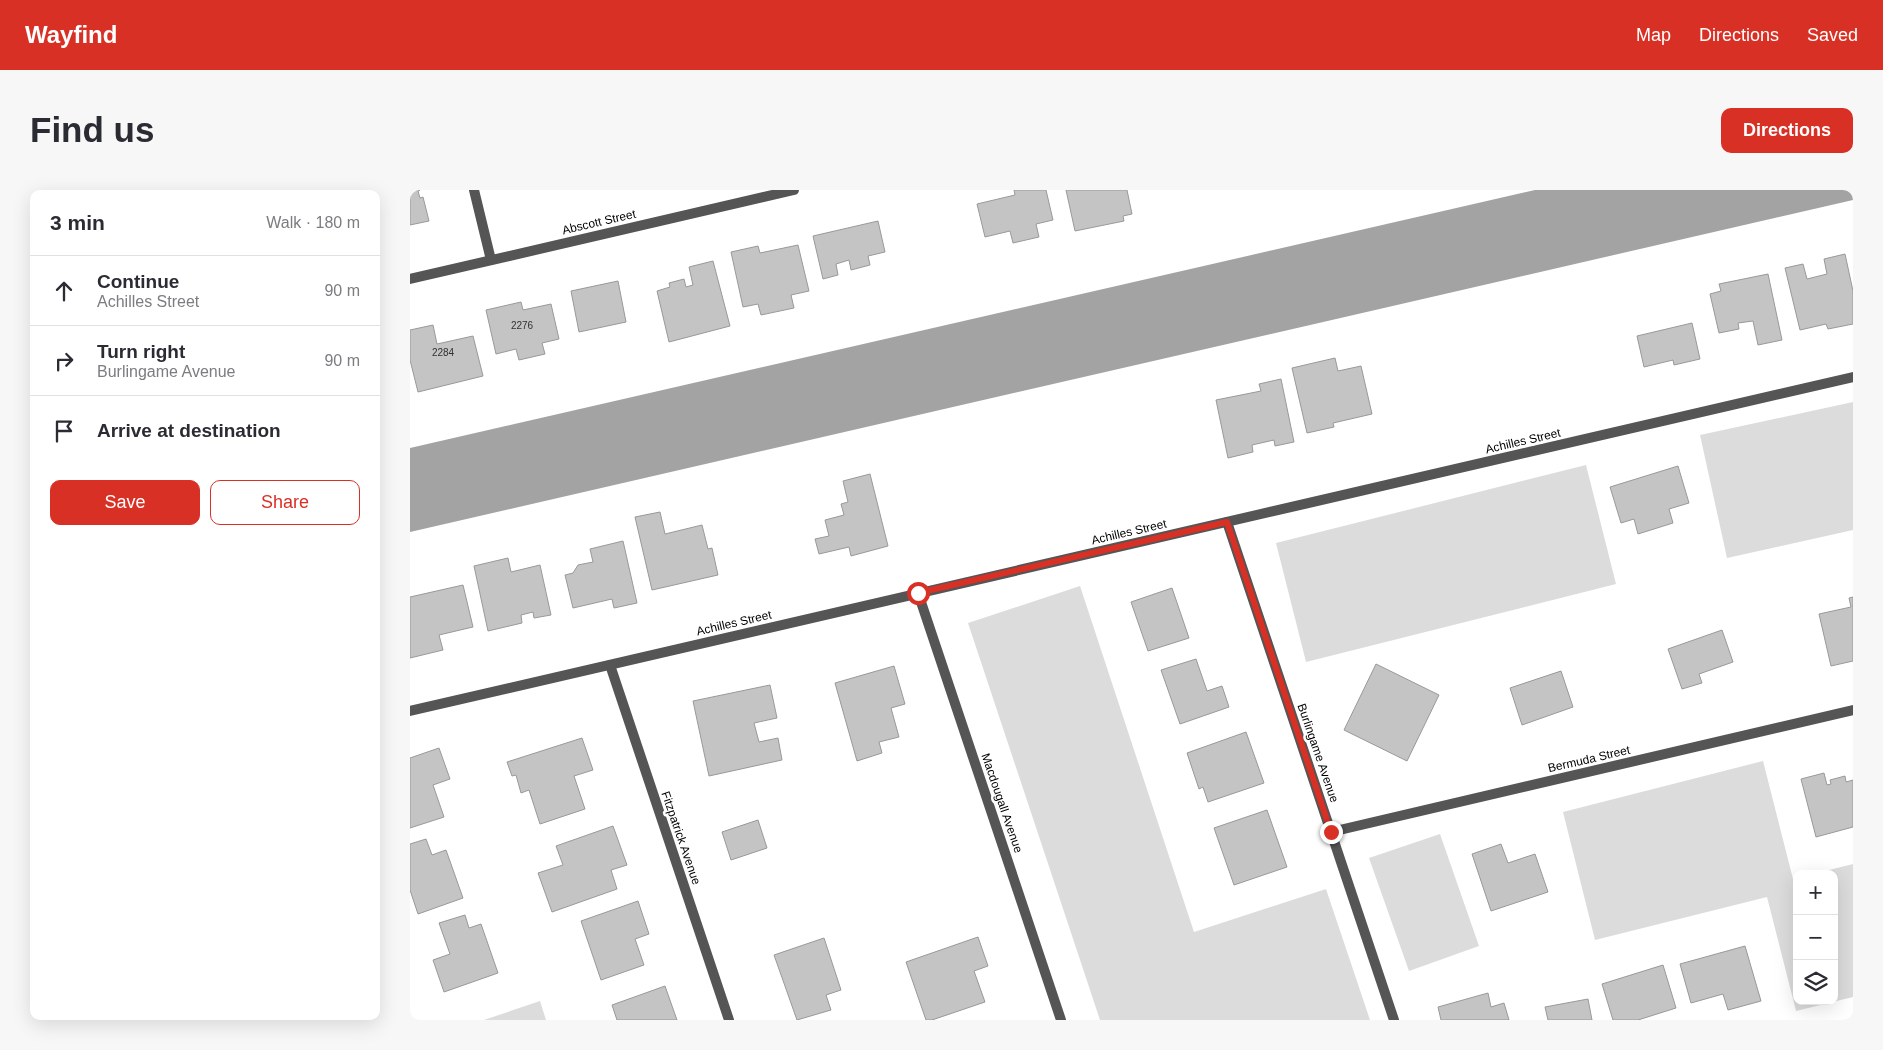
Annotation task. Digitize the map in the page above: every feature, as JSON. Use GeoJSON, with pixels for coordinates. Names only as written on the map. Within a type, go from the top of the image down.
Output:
{"type":"FeatureCollection","features":[{"type":"Feature","properties":{"kind":"street"},"geometry":{"type":"LineString","coordinates":[[474,190],[491,260]]}},
{"type":"Feature","properties":{"kind":"street","name":"Abscott Street"},"geometry":{"type":"LineString","coordinates":[[410,279],[794,190]]}},
{"type":"Feature","properties":{"kind":"street","name":"Achilles Street"},"geometry":{"type":"LineString","coordinates":[[410,711],[1853,377]]}},
{"type":"Feature","properties":{"kind":"street","name":"Burlingame Avenue"},"geometry":{"type":"LineString","coordinates":[[1227,522],[1394,1020]]}},
{"type":"Feature","properties":{"kind":"street","name":"Macdougall Avenue"},"geometry":{"type":"LineString","coordinates":[[918,593],[1061,1020]]}},
{"type":"Feature","properties":{"kind":"street","name":"Fitzpatrick Avenue"},"geometry":{"type":"LineString","coordinates":[[610,665],[729,1020]]}},
{"type":"Feature","properties":{"kind":"street","name":"Bermuda Street"},"geometry":{"type":"LineString","coordinates":[[1331,832],[1853,710]]}},
{"type":"Feature","properties":{"kind":"shaded area"},"geometry":{"type":"Polygon","coordinates":[[[1535,190],[1853,190],[1853,200],[410,532],[410,448],[1535,190]]]}},
{"type":"Feature","properties":{"kind":"shaded area"},"geometry":{"type":"Polygon","coordinates":[[[1853,402],[1853,530],[1727,558],[1700,435],[1853,402]]]}},
{"type":"Feature","properties":{"kind":"shaded area"},"geometry":{"type":"Polygon","coordinates":[[[1586,465],[1616,584],[1306,662],[1276,543],[1586,465]]]}},
{"type":"Feature","properties":{"kind":"shaded area"},"geometry":{"type":"Polygon","coordinates":[[[1080,586],[1194,932],[1326,889],[1370,1020],[1100,1020],[968,623],[1080,586]]]}},
{"type":"Feature","properties":{"kind":"shaded area"},"geometry":{"type":"Polygon","coordinates":[[[1763,761],[1793,879],[1793,999],[1767,897],[1595,940],[1563,812],[1763,761]]]}},
{"type":"Feature","properties":{"kind":"shaded area"},"geometry":{"type":"Polygon","coordinates":[[[1440,834],[1479,946],[1409,971],[1369,858],[1440,834]]]}},
{"type":"Feature","properties":{"kind":"shaded area"},"geometry":{"type":"Polygon","coordinates":[[[1853,864],[1853,997],[1838,1001],[1838,870],[1829,870],[1853,864]]]}},
{"type":"Feature","properties":{"kind":"shaded area"},"geometry":{"type":"Polygon","coordinates":[[[540,1001],[546,1020],[484,1020],[540,1001]]]}},
{"type":"Feature","properties":{"kind":"shaded area"},"geometry":{"type":"Polygon","coordinates":[[[1794,1005],[1820,1005],[1796,1011],[1794,1005]]]}},
{"type":"Feature","properties":{"kind":"building"},"geometry":{"type":"Polygon","coordinates":[[[410,190],[420,190],[418,191],[420,198],[423,197],[429,221],[410,225],[410,190]]]}},
{"type":"Feature","properties":{"kind":"building"},"geometry":{"type":"Polygon","coordinates":[[[1014,190],[1046,190],[1053,220],[1036,224],[1039,237],[1013,243],[1010,231],[985,237],[977,204],[1015,195],[1014,190]]]}},
{"type":"Feature","properties":{"kind":"building"},"geometry":{"type":"Polygon","coordinates":[[[1066,190],[1127,190],[1132,214],[1123,216],[1124,221],[1075,231],[1066,190]]]}},
{"type":"Feature","properties":{"kind":"building"},"geometry":{"type":"Polygon","coordinates":[[[878,221],[885,252],[868,256],[870,265],[851,270],[849,260],[836,264],[838,275],[823,279],[813,236],[878,221]]]}},
{"type":"Feature","properties":{"kind":"building"},"geometry":{"type":"Polygon","coordinates":[[[798,245],[809,291],[791,295],[794,308],[761,315],[758,304],[743,307],[731,252],[758,246],[760,253],[798,245]]]}},
{"type":"Feature","properties":{"kind":"building"},"geometry":{"type":"Polygon","coordinates":[[[1845,254],[1853,291],[1853,324],[1828,329],[1826,324],[1800,330],[1785,268],[1803,264],[1807,279],[1827,274],[1824,259],[1845,254]]]}},
{"type":"Feature","properties":{"kind":"building"},"geometry":{"type":"Polygon","coordinates":[[[713,261],[730,326],[669,342],[657,291],[670,287],[669,283],[684,279],[686,287],[693,285],[689,267],[713,261]]]}},
{"type":"Feature","properties":{"kind":"building"},"geometry":{"type":"Polygon","coordinates":[[[1768,274],[1782,340],[1758,345],[1753,321],[1738,323],[1739,329],[1719,333],[1710,294],[1721,291],[1719,284],[1768,274]]]}},
{"type":"Feature","properties":{"kind":"building"},"geometry":{"type":"Polygon","coordinates":[[[618,281],[626,322],[579,332],[571,291],[618,281]]]}},
{"type":"Feature","properties":{"kind":"building"},"geometry":{"type":"Polygon","coordinates":[[[521,302],[523,310],[551,304],[559,339],[542,343],[545,354],[519,360],[516,349],[496,354],[486,310],[521,302]]]}},
{"type":"Feature","properties":{"kind":"building"},"geometry":{"type":"Polygon","coordinates":[[[1692,323],[1700,359],[1674,365],[1673,360],[1644,367],[1637,336],[1692,323]]]}},
{"type":"Feature","properties":{"kind":"building"},"geometry":{"type":"Polygon","coordinates":[[[433,325],[437,344],[473,336],[483,376],[418,392],[410,360],[410,330],[433,325]]]}},
{"type":"Feature","properties":{"kind":"building"},"geometry":{"type":"Polygon","coordinates":[[[1335,358],[1338,371],[1361,366],[1372,414],[1333,423],[1334,427],[1307,433],[1292,368],[1335,358]]]}},
{"type":"Feature","properties":{"kind":"building"},"geometry":{"type":"Polygon","coordinates":[[[1281,379],[1294,442],[1275,446],[1274,440],[1252,445],[1253,452],[1228,458],[1216,400],[1261,391],[1259,384],[1281,379]]]}},
{"type":"Feature","properties":{"kind":"building"},"geometry":{"type":"Polygon","coordinates":[[[1678,466],[1689,503],[1669,509],[1673,523],[1638,534],[1634,519],[1621,523],[1610,487],[1678,466]]]}},
{"type":"Feature","properties":{"kind":"building"},"geometry":{"type":"Polygon","coordinates":[[[870,474],[888,546],[851,556],[849,547],[819,554],[815,539],[829,536],[825,520],[844,515],[841,504],[848,502],[843,481],[870,474]]]}},
{"type":"Feature","properties":{"kind":"building"},"geometry":{"type":"Polygon","coordinates":[[[660,512],[665,534],[702,525],[708,549],[712,548],[718,575],[652,590],[635,517],[660,512]]]}},
{"type":"Feature","properties":{"kind":"building"},"geometry":{"type":"Polygon","coordinates":[[[623,541],[637,603],[614,608],[612,599],[573,608],[565,575],[573,573],[578,565],[593,562],[590,549],[623,541]]]}},
{"type":"Feature","properties":{"kind":"building"},"geometry":{"type":"Polygon","coordinates":[[[508,558],[511,572],[540,565],[551,615],[534,618],[533,612],[521,615],[522,623],[488,631],[474,566],[508,558]]]}},
{"type":"Feature","properties":{"kind":"building"},"geometry":{"type":"Polygon","coordinates":[[[463,585],[473,627],[439,635],[443,650],[410,658],[410,597],[463,585]]]}},
{"type":"Feature","properties":{"kind":"building"},"geometry":{"type":"Polygon","coordinates":[[[1172,588],[1189,638],[1148,651],[1131,602],[1172,588]]]}},
{"type":"Feature","properties":{"kind":"building"},"geometry":{"type":"Polygon","coordinates":[[[1853,597],[1853,661],[1831,666],[1819,614],[1851,607],[1849,598],[1853,597]]]}},
{"type":"Feature","properties":{"kind":"building"},"geometry":{"type":"Polygon","coordinates":[[[1722,630],[1733,662],[1699,674],[1702,683],[1682,689],[1668,649],[1722,630]]]}},
{"type":"Feature","properties":{"kind":"building"},"geometry":{"type":"Polygon","coordinates":[[[1196,659],[1207,691],[1222,686],[1229,707],[1180,724],[1161,670],[1196,659]]]}},
{"type":"Feature","properties":{"kind":"building"},"geometry":{"type":"Polygon","coordinates":[[[1376,664],[1439,695],[1407,761],[1344,730],[1376,664]]]}},
{"type":"Feature","properties":{"kind":"building"},"geometry":{"type":"Polygon","coordinates":[[[894,666],[905,704],[891,708],[899,737],[879,742],[882,753],[857,761],[835,683],[894,666]]]}},
{"type":"Feature","properties":{"kind":"building"},"geometry":{"type":"Polygon","coordinates":[[[1561,671],[1573,707],[1522,725],[1510,688],[1561,671]]]}},
{"type":"Feature","properties":{"kind":"building"},"geometry":{"type":"Polygon","coordinates":[[[770,685],[777,718],[754,723],[759,742],[778,738],[782,760],[709,776],[693,701],[770,685]]]}},
{"type":"Feature","properties":{"kind":"building"},"geometry":{"type":"Polygon","coordinates":[[[1246,732],[1264,783],[1208,802],[1203,787],[1199,789],[1187,753],[1246,732]]]}},
{"type":"Feature","properties":{"kind":"building"},"geometry":{"type":"Polygon","coordinates":[[[582,738],[593,770],[574,776],[585,809],[540,824],[529,790],[521,793],[516,775],[512,776],[507,762],[582,738]]]}},
{"type":"Feature","properties":{"kind":"building"},"geometry":{"type":"Polygon","coordinates":[[[439,748],[450,779],[433,785],[444,817],[410,828],[410,758],[439,748]]]}},
{"type":"Feature","properties":{"kind":"building"},"geometry":{"type":"Polygon","coordinates":[[[1824,773],[1827,785],[1831,784],[1830,780],[1845,776],[1846,782],[1853,780],[1853,827],[1816,837],[1801,779],[1824,773]]]}},
{"type":"Feature","properties":{"kind":"building"},"geometry":{"type":"Polygon","coordinates":[[[1267,810],[1287,867],[1234,885],[1214,828],[1267,810]]]}},
{"type":"Feature","properties":{"kind":"building"},"geometry":{"type":"Polygon","coordinates":[[[758,820],[767,848],[731,860],[722,832],[758,820]]]}},
{"type":"Feature","properties":{"kind":"building"},"geometry":{"type":"Polygon","coordinates":[[[613,826],[627,865],[611,870],[617,889],[552,912],[538,873],[563,865],[556,846],[613,826]]]}},
{"type":"Feature","properties":{"kind":"building"},"geometry":{"type":"Polygon","coordinates":[[[426,839],[432,855],[446,850],[463,898],[418,914],[410,890],[410,844],[426,839]]]}},
{"type":"Feature","properties":{"kind":"building"},"geometry":{"type":"Polygon","coordinates":[[[1501,844],[1508,863],[1535,854],[1548,892],[1491,911],[1472,854],[1501,844]]]}},
{"type":"Feature","properties":{"kind":"building"},"geometry":{"type":"Polygon","coordinates":[[[638,901],[649,934],[635,939],[644,965],[601,980],[581,921],[638,901]]]}},
{"type":"Feature","properties":{"kind":"building"},"geometry":{"type":"Polygon","coordinates":[[[465,915],[469,928],[481,924],[498,973],[444,992],[433,960],[450,954],[439,923],[465,915]]]}},
{"type":"Feature","properties":{"kind":"building"},"geometry":{"type":"Polygon","coordinates":[[[978,937],[988,966],[974,971],[985,1002],[932,1020],[926,1020],[906,962],[978,937]]]}},
{"type":"Feature","properties":{"kind":"building"},"geometry":{"type":"Polygon","coordinates":[[[824,938],[841,990],[826,995],[831,1010],[797,1020],[774,955],[824,938]]]}},
{"type":"Feature","properties":{"kind":"building"},"geometry":{"type":"Polygon","coordinates":[[[1745,946],[1761,1001],[1728,1010],[1723,994],[1691,1003],[1680,964],[1745,946]]]}},
{"type":"Feature","properties":{"kind":"building"},"geometry":{"type":"Polygon","coordinates":[[[1663,965],[1676,1008],[1638,1020],[1613,1020],[1602,984],[1663,965]]]}},
{"type":"Feature","properties":{"kind":"building"},"geometry":{"type":"Polygon","coordinates":[[[665,986],[677,1020],[617,1020],[612,1005],[665,986]]]}},
{"type":"Feature","properties":{"kind":"building"},"geometry":{"type":"Polygon","coordinates":[[[1488,993],[1491,1007],[1504,1003],[1509,1020],[1441,1020],[1438,1007],[1488,993]]]}},
{"type":"Feature","properties":{"kind":"building"},"geometry":{"type":"Polygon","coordinates":[[[1588,999],[1592,1020],[1548,1020],[1545,1007],[1588,999]]]}},
{"type":"Feature","properties":{"kind":"route"},"geometry":{"type":"LineString","coordinates":[[918,593],[1227,522],[1331,832]]}}]}
